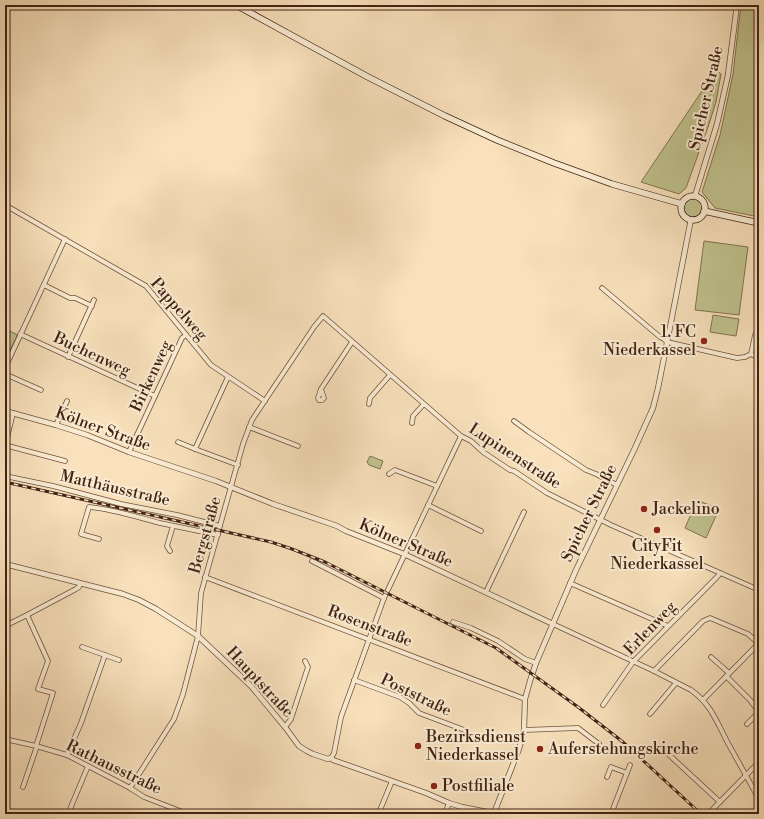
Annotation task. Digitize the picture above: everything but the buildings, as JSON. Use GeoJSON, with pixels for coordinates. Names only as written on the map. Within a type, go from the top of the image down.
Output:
{"type":"FeatureCollection","features":[{"type":"Feature","properties":{"kind":"main road"},"geometry":{"type":"LineString","coordinates":[[236,5],[445,116],[503,143],[612,184],[682,204]]}},
{"type":"Feature","properties":{"kind":"main road"},"geometry":{"type":"LineString","coordinates":[[695,196],[702,200],[704,204],[704,211],[700,217],[691,219],[687,218],[682,212],[683,201],[688,197],[695,196]]}},
{"type":"Feature","properties":{"kind":"main road"},"geometry":{"type":"LineString","coordinates":[[704,211],[759,224]]}},
{"type":"Feature","properties":{"kind":"street","name":"Spicher Straße"},"geometry":{"type":"LineString","coordinates":[[695,196],[717,124],[728,75],[736,5]]}},
{"type":"Feature","properties":{"kind":"street","name":"Pappelweg"},"geometry":{"type":"LineString","coordinates":[[5,205],[146,286],[211,365],[265,401]]}},
{"type":"Feature","properties":{"kind":"street","name":"Spicher Straße"},"geometry":{"type":"LineString","coordinates":[[495,814],[519,749],[524,730],[525,699],[536,663],[570,583],[653,408],[691,219]]}},
{"type":"Feature","properties":{"kind":"street"},"geometry":{"type":"LineString","coordinates":[[5,368],[65,239]]}},
{"type":"Feature","properties":{"kind":"street"},"geometry":{"type":"LineString","coordinates":[[44,285],[70,298],[75,298],[92,306]]}},
{"type":"Feature","properties":{"kind":"street"},"geometry":{"type":"LineString","coordinates":[[602,288],[667,342],[737,358],[752,354]]}},
{"type":"Feature","properties":{"kind":"street"},"geometry":{"type":"LineString","coordinates":[[68,357],[94,300]]}},
{"type":"Feature","properties":{"kind":"street","name":"Bergstraße"},"geometry":{"type":"LineString","coordinates":[[130,788],[174,719],[183,694],[198,636],[201,592],[243,444],[252,420],[314,327],[323,316],[337,330]]}},
{"type":"Feature","properties":{"kind":"street"},"geometry":{"type":"LineString","coordinates":[[752,354],[755,335],[759,329]]}},
{"type":"Feature","properties":{"kind":"street","name":"Lupinenstraße"},"geometry":{"type":"LineString","coordinates":[[337,330],[460,436],[471,441],[490,456],[547,493],[600,519],[759,590]]}},
{"type":"Feature","properties":{"kind":"street","name":"Buchenweg"},"geometry":{"type":"LineString","coordinates":[[20,334],[155,396]]}},
{"type":"Feature","properties":{"kind":"street","name":"Birkenweg"},"geometry":{"type":"LineString","coordinates":[[129,452],[182,338],[186,335]]}},
{"type":"Feature","properties":{"kind":"street"},"geometry":{"type":"LineString","coordinates":[[321,389],[352,342]]}},
{"type":"Feature","properties":{"kind":"street"},"geometry":{"type":"LineString","coordinates":[[752,354],[759,358]]}},
{"type":"Feature","properties":{"kind":"street"},"geometry":{"type":"LineString","coordinates":[[5,374],[41,390]]}},
{"type":"Feature","properties":{"kind":"street"},"geometry":{"type":"LineString","coordinates":[[369,404],[370,398],[390,375]]}},
{"type":"Feature","properties":{"kind":"street"},"geometry":{"type":"LineString","coordinates":[[195,449],[228,377]]}},
{"type":"Feature","properties":{"kind":"street"},"geometry":{"type":"LineString","coordinates":[[56,425],[67,401]]}},
{"type":"Feature","properties":{"kind":"street"},"geometry":{"type":"LineString","coordinates":[[412,423],[413,416],[424,405]]}},
{"type":"Feature","properties":{"kind":"street","name":"Kölner Straße"},"geometry":{"type":"LineString","coordinates":[[5,411],[87,435],[129,452],[216,481],[273,504],[336,526],[404,554],[654,671],[691,690],[703,700],[712,712],[759,799]]}},
{"type":"Feature","properties":{"kind":"street"},"geometry":{"type":"LineString","coordinates":[[13,413],[6,442],[7,445],[12,448],[66,461]]}},
{"type":"Feature","properties":{"kind":"street"},"geometry":{"type":"LineString","coordinates":[[514,420],[546,444],[586,470],[617,485]]}},
{"type":"Feature","properties":{"kind":"street"},"geometry":{"type":"LineString","coordinates":[[249,427],[298,446]]}},
{"type":"Feature","properties":{"kind":"street"},"geometry":{"type":"LineString","coordinates":[[331,758],[334,753],[341,717],[384,598],[460,436]]}},
{"type":"Feature","properties":{"kind":"street"},"geometry":{"type":"LineString","coordinates":[[178,442],[238,465]]}},
{"type":"Feature","properties":{"kind":"street"},"geometry":{"type":"LineString","coordinates":[[389,474],[395,470],[437,486]]}},
{"type":"Feature","properties":{"kind":"street","name":"Matthäusstraße"},"geometry":{"type":"LineString","coordinates":[[5,476],[53,486],[120,504],[177,515],[220,526]]}},
{"type":"Feature","properties":{"kind":"street"},"geometry":{"type":"LineString","coordinates":[[428,505],[481,531]]}},
{"type":"Feature","properties":{"kind":"street"},"geometry":{"type":"LineString","coordinates":[[99,539],[81,534],[89,507],[218,535]]}},
{"type":"Feature","properties":{"kind":"street"},"geometry":{"type":"LineString","coordinates":[[486,592],[524,512]]}},
{"type":"Feature","properties":{"kind":"street"},"geometry":{"type":"LineString","coordinates":[[170,551],[167,546],[173,526]]}},
{"type":"Feature","properties":{"kind":"street"},"geometry":{"type":"LineString","coordinates":[[312,561],[384,598]]}},
{"type":"Feature","properties":{"kind":"street","name":"Hauptstraße"},"geometry":{"type":"LineString","coordinates":[[5,564],[123,594],[156,609],[198,636],[251,686],[299,746],[307,751],[392,780],[449,803],[495,814]]}},
{"type":"Feature","properties":{"kind":"street","name":"Erlenweg"},"geometry":{"type":"LineString","coordinates":[[603,705],[633,662],[720,573]]}},
{"type":"Feature","properties":{"kind":"street","name":"Rosenstraße"},"geometry":{"type":"LineString","coordinates":[[205,577],[525,699]]}},
{"type":"Feature","properties":{"kind":"street"},"geometry":{"type":"LineString","coordinates":[[570,583],[668,626]]}},
{"type":"Feature","properties":{"kind":"street"},"geometry":{"type":"LineString","coordinates":[[5,626],[76,589],[80,584]]}},
{"type":"Feature","properties":{"kind":"street"},"geometry":{"type":"LineString","coordinates":[[24,787],[53,693],[38,689],[48,661],[27,615]]}},
{"type":"Feature","properties":{"kind":"street"},"geometry":{"type":"LineString","coordinates":[[654,671],[703,621],[710,618],[748,634],[759,643],[703,700]]}},
{"type":"Feature","properties":{"kind":"street"},"geometry":{"type":"LineString","coordinates":[[452,622],[471,628],[498,641],[525,659],[536,663]]}},
{"type":"Feature","properties":{"kind":"street"},"geometry":{"type":"LineString","coordinates":[[82,647],[119,660]]}},
{"type":"Feature","properties":{"kind":"street"},"geometry":{"type":"LineString","coordinates":[[67,755],[105,655]]}},
{"type":"Feature","properties":{"kind":"street"},"geometry":{"type":"LineString","coordinates":[[711,657],[759,712],[747,724]]}},
{"type":"Feature","properties":{"kind":"street"},"geometry":{"type":"LineString","coordinates":[[285,727],[291,719],[308,667],[305,661]]}},
{"type":"Feature","properties":{"kind":"street","name":"Poststraße"},"geometry":{"type":"LineString","coordinates":[[354,680],[406,700],[418,713],[467,731]]}},
{"type":"Feature","properties":{"kind":"street"},"geometry":{"type":"LineString","coordinates":[[650,714],[676,683]]}},
{"type":"Feature","properties":{"kind":"street"},"geometry":{"type":"LineString","coordinates":[[524,730],[578,728],[598,744]]}},
{"type":"Feature","properties":{"kind":"street","name":"Rathausstraße"},"geometry":{"type":"LineString","coordinates":[[5,739],[37,746],[67,755],[144,797],[178,812],[188,814]]}},
{"type":"Feature","properties":{"kind":"street"},"geometry":{"type":"LineString","coordinates":[[667,753],[720,802]]}},
{"type":"Feature","properties":{"kind":"street"},"geometry":{"type":"LineString","coordinates":[[708,814],[759,762]]}},
{"type":"Feature","properties":{"kind":"street"},"geometry":{"type":"LineString","coordinates":[[610,814],[630,765]]}},
{"type":"Feature","properties":{"kind":"street"},"geometry":{"type":"LineString","coordinates":[[68,814],[88,766]]}},
{"type":"Feature","properties":{"kind":"street"},"geometry":{"type":"LineString","coordinates":[[607,777],[611,767],[627,774]]}},
{"type":"Feature","properties":{"kind":"street"},"geometry":{"type":"LineString","coordinates":[[380,810],[392,780]]}},
{"type":"Feature","properties":{"kind":"street"},"geometry":{"type":"LineString","coordinates":[[445,814],[449,803]]}},
{"type":"Feature","properties":{"kind":"green space"},"geometry":{"type":"Polygon","coordinates":[[[741,5],[759,5],[759,217],[715,208],[702,192],[720,135],[733,74],[741,5]]]}},
{"type":"Feature","properties":{"kind":"green space"},"geometry":{"type":"Polygon","coordinates":[[[716,70],[721,74],[716,102],[686,188],[679,194],[641,182],[716,70]]]}},
{"type":"Feature","properties":{"kind":"green space"},"geometry":{"type":"Polygon","coordinates":[[[689,199],[697,199],[702,204],[700,215],[697,217],[689,217],[684,212],[684,204],[689,199]]]}},
{"type":"Feature","properties":{"kind":"green space"},"geometry":{"type":"Polygon","coordinates":[[[704,241],[748,247],[739,315],[695,310],[704,241]]]}},
{"type":"Feature","properties":{"kind":"green space"},"geometry":{"type":"Polygon","coordinates":[[[713,315],[739,319],[736,336],[710,332],[713,315]]]}},
{"type":"Feature","properties":{"kind":"green space"},"geometry":{"type":"Polygon","coordinates":[[[5,329],[16,334],[17,336],[5,361],[5,329]]]}},
{"type":"Feature","properties":{"kind":"green space"},"geometry":{"type":"Polygon","coordinates":[[[370,456],[383,461],[380,469],[369,465],[367,462],[370,456]]]}},
{"type":"Feature","properties":{"kind":"green space"},"geometry":{"type":"Polygon","coordinates":[[[697,500],[719,509],[706,538],[685,528],[697,500]]]}},
{"type":"Feature","properties":{"kind":"railway"},"geometry":{"type":"LineString","coordinates":[[5,482],[271,542],[325,562],[496,648],[578,707],[623,742],[701,814]]}},
{"type":"Feature","properties":{"kind":"place","name":"1. FC Niederkassel"},"geometry":{"type":"Point","coordinates":[704,341]}},
{"type":"Feature","properties":{"kind":"place","name":"Jackelino"},"geometry":{"type":"Point","coordinates":[644,509]}},
{"type":"Feature","properties":{"kind":"place","name":"CityFit Niederkassel"},"geometry":{"type":"Point","coordinates":[657,530]}},
{"type":"Feature","properties":{"kind":"place","name":"Bezirksdienst Niederkassel"},"geometry":{"type":"Point","coordinates":[418,746]}},
{"type":"Feature","properties":{"kind":"place","name":"Auferstehungskirche"},"geometry":{"type":"Point","coordinates":[540,749]}},
{"type":"Feature","properties":{"kind":"place","name":"Postfiliale"},"geometry":{"type":"Point","coordinates":[434,786]}}]}
